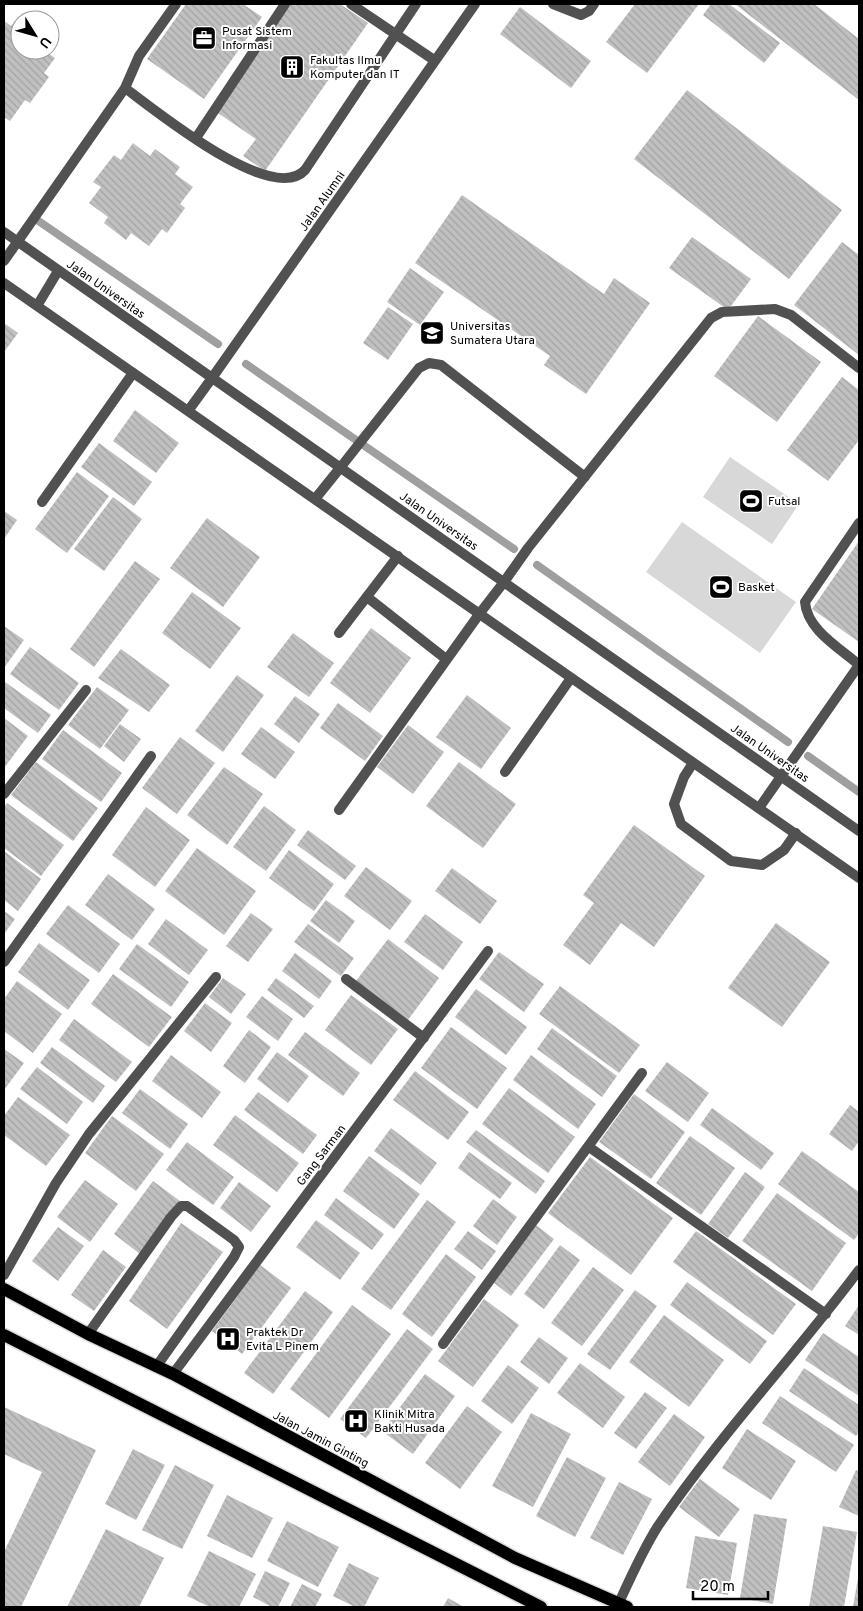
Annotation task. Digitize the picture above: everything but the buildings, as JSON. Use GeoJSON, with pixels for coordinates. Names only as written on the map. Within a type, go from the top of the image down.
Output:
{"type":"FeatureCollection","features":[{"type":"Feature","properties":{"kind":"main road","name":"Jalan Jamin Ginting"},"geometry":{"type":"LineString","coordinates":[[4,1289],[88,1334],[173,1374],[515,1558],[621,1606]]}},
{"type":"Feature","properties":{"kind":"main road"},"geometry":{"type":"LineString","coordinates":[[4,1335],[541,1607]]}},
{"type":"Feature","properties":{"kind":"street"},"geometry":{"type":"LineString","coordinates":[[4,261],[125,88],[139,56],[176,4]]}},
{"type":"Feature","properties":{"kind":"street"},"geometry":{"type":"LineString","coordinates":[[196,138],[285,4]]}},
{"type":"Feature","properties":{"kind":"street"},"geometry":{"type":"LineString","coordinates":[[351,4],[434,60]]}},
{"type":"Feature","properties":{"kind":"street"},"geometry":{"type":"LineString","coordinates":[[125,88],[196,138],[239,165],[268,177],[289,179],[297,177],[305,170],[395,32],[416,4]]}},
{"type":"Feature","properties":{"kind":"street","name":"Jalan Alumni"},"geometry":{"type":"LineString","coordinates":[[188,411],[475,4]]}},
{"type":"Feature","properties":{"kind":"street"},"geometry":{"type":"LineString","coordinates":[[553,4],[581,16],[589,11],[594,4]]}},
{"type":"Feature","properties":{"kind":"street","name":"Jalan Universitas"},"geometry":{"type":"LineString","coordinates":[[4,232],[859,830]]}},
{"type":"Feature","properties":{"kind":"street"},"geometry":{"type":"LineString","coordinates":[[37,306],[58,271]]}},
{"type":"Feature","properties":{"kind":"street"},"geometry":{"type":"LineString","coordinates":[[4,283],[859,878]]}},
{"type":"Feature","properties":{"kind":"street"},"geometry":{"type":"LineString","coordinates":[[339,810],[480,613],[711,318],[722,312],[766,308],[791,315],[859,368]]}},
{"type":"Feature","properties":{"kind":"street"},"geometry":{"type":"LineString","coordinates":[[314,499],[419,368],[429,363],[442,365],[585,477]]}},
{"type":"Feature","properties":{"kind":"street"},"geometry":{"type":"LineString","coordinates":[[42,502],[133,373]]}},
{"type":"Feature","properties":{"kind":"street"},"geometry":{"type":"LineString","coordinates":[[759,808],[859,665],[812,624],[806,614],[805,602],[859,524]]}},
{"type":"Feature","properties":{"kind":"street"},"geometry":{"type":"LineString","coordinates":[[339,633],[398,556]]}},
{"type":"Feature","properties":{"kind":"street"},"geometry":{"type":"LineString","coordinates":[[367,597],[446,659]]}},
{"type":"Feature","properties":{"kind":"street"},"geometry":{"type":"LineString","coordinates":[[504,772],[571,678]]}},
{"type":"Feature","properties":{"kind":"street"},"geometry":{"type":"LineString","coordinates":[[4,794],[86,690]]}},
{"type":"Feature","properties":{"kind":"street"},"geometry":{"type":"LineString","coordinates":[[4,961],[151,756]]}},
{"type":"Feature","properties":{"kind":"street"},"geometry":{"type":"LineString","coordinates":[[693,763],[684,777],[674,804],[681,824],[731,861],[762,865],[784,850],[796,833]]}},
{"type":"Feature","properties":{"kind":"street","name":"Gang Sarman"},"geometry":{"type":"LineString","coordinates":[[173,1374],[488,951]]}},
{"type":"Feature","properties":{"kind":"street"},"geometry":{"type":"LineString","coordinates":[[4,1275],[56,1183],[89,1134],[216,978]]}},
{"type":"Feature","properties":{"kind":"street"},"geometry":{"type":"LineString","coordinates":[[346,979],[424,1038]]}},
{"type":"Feature","properties":{"kind":"street"},"geometry":{"type":"LineString","coordinates":[[443,1344],[642,1073]]}},
{"type":"Feature","properties":{"kind":"street"},"geometry":{"type":"LineString","coordinates":[[589,1147],[826,1314]]}},
{"type":"Feature","properties":{"kind":"street"},"geometry":{"type":"LineString","coordinates":[[88,1334],[171,1217],[181,1206],[186,1206],[234,1240],[238,1247],[234,1257],[156,1366]]}},
{"type":"Feature","properties":{"kind":"street"},"geometry":{"type":"LineString","coordinates":[[621,1606],[657,1528],[720,1440],[826,1314],[859,1270]]}},
{"type":"Feature","properties":{"kind":"shaded area","name":"Futsal"},"geometry":{"type":"Polygon","coordinates":[[[730,457],[799,504],[772,544],[703,497],[730,457]]]}},
{"type":"Feature","properties":{"kind":"shaded area","name":"Basket"},"geometry":{"type":"Polygon","coordinates":[[[682,522],[796,602],[760,653],[646,572],[682,522]]]}},
{"type":"Feature","properties":{"kind":"waterway"},"geometry":{"type":"LineString","coordinates":[[37,220],[218,344]]}},
{"type":"Feature","properties":{"kind":"waterway"},"geometry":{"type":"LineString","coordinates":[[246,364],[514,549]]}},
{"type":"Feature","properties":{"kind":"waterway"},"geometry":{"type":"LineString","coordinates":[[537,565],[788,742]]}},
{"type":"Feature","properties":{"kind":"waterway"},"geometry":{"type":"LineString","coordinates":[[808,756],[859,792]]}},
{"type":"Feature","properties":{"kind":"place","name":"Pusat Sistem Informasi"},"geometry":{"type":"Point","coordinates":[204,38]}},
{"type":"Feature","properties":{"kind":"place","name":"Fakultas Ilmu Komputer dan IT"},"geometry":{"type":"Point","coordinates":[292,67]}},
{"type":"Feature","properties":{"kind":"place","name":"Universitas Sumatera Utara"},"geometry":{"type":"Point","coordinates":[432,333]}},
{"type":"Feature","properties":{"kind":"place","name":"Futsal"},"geometry":{"type":"Point","coordinates":[751,501]}},
{"type":"Feature","properties":{"kind":"place","name":"Basket"},"geometry":{"type":"Point","coordinates":[721,587]}},
{"type":"Feature","properties":{"kind":"place","name":"Praktek Dr Evita L Pinem"},"geometry":{"type":"Point","coordinates":[228,1339]}},
{"type":"Feature","properties":{"kind":"place","name":"Klinik Mitra Bakti Husada"},"geometry":{"type":"Point","coordinates":[356,1421]}}]}
